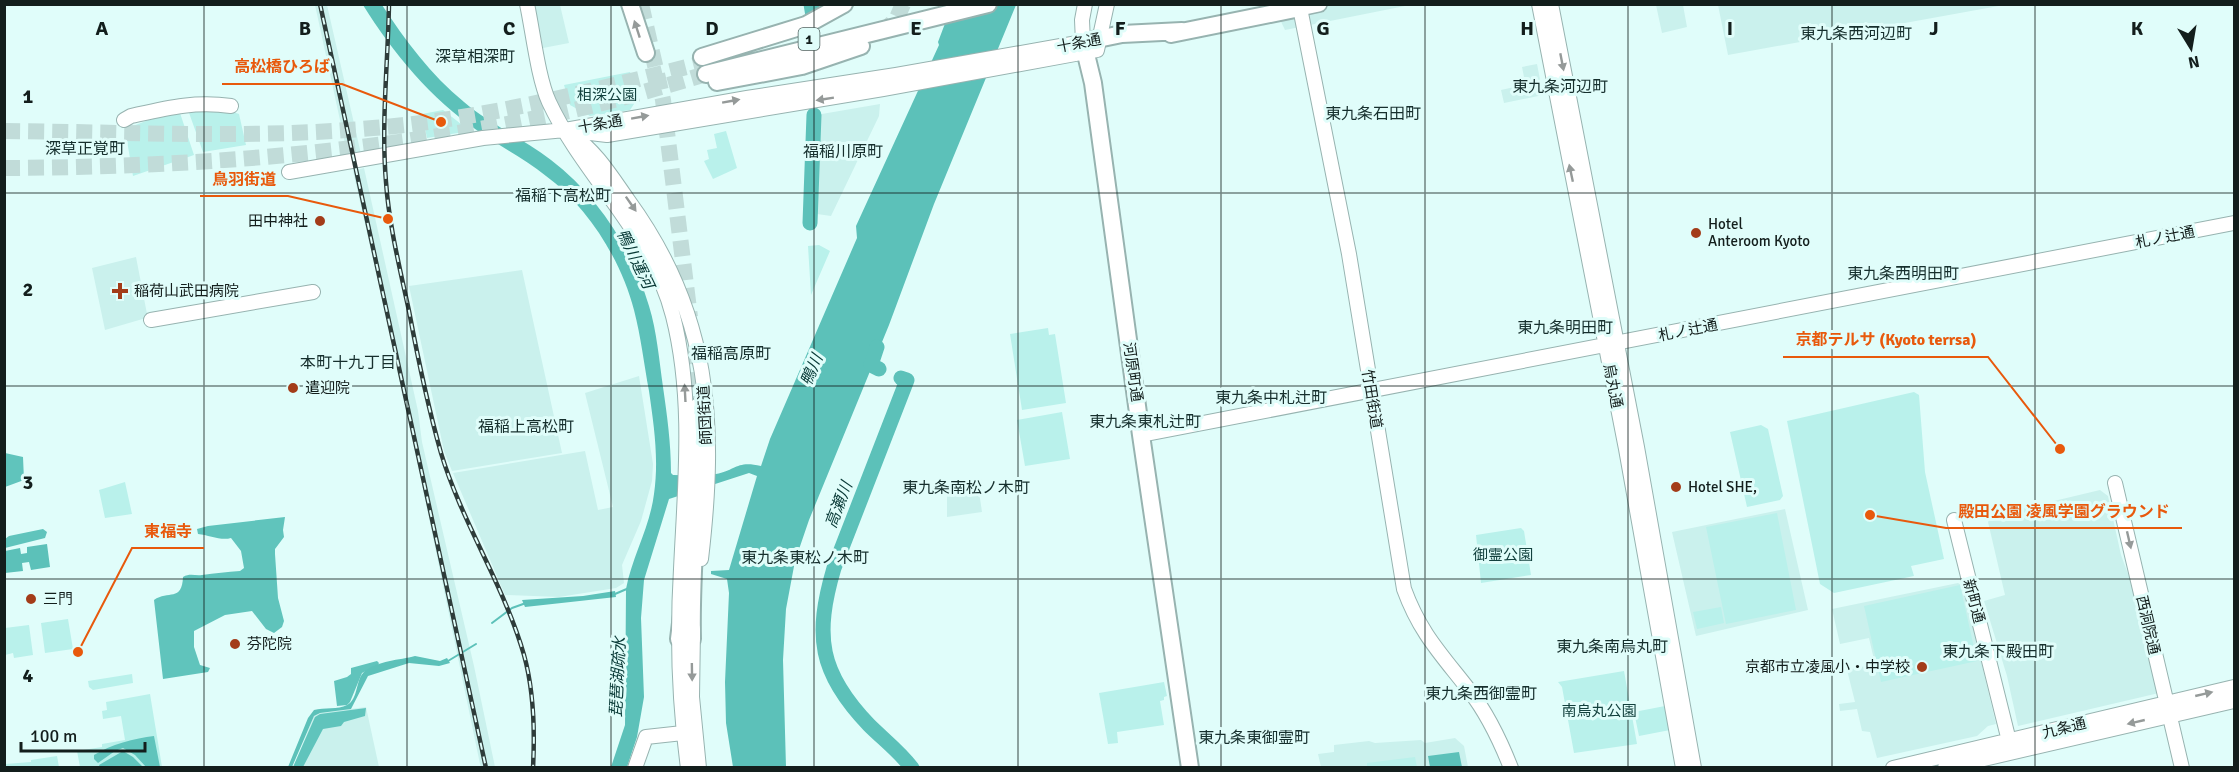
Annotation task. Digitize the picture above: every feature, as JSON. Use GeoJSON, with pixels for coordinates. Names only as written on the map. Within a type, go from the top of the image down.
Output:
{"type":"FeatureCollection","features":[{"type":"Feature","properties":{"kind":"highway"},"geometry":{"type":"LineString","coordinates":[[630,4],[645,53]]}},
{"type":"Feature","properties":{"kind":"highway"},"geometry":{"type":"LineString","coordinates":[[705,69],[806,25],[844,4]]}},
{"type":"Feature","properties":{"kind":"highway","name":"1"},"geometry":{"type":"LineString","coordinates":[[916,18],[959,4]]}},
{"type":"Feature","properties":{"kind":"highway","name":"1"},"geometry":{"type":"LineString","coordinates":[[705,69],[916,18],[988,4]]}},
{"type":"Feature","properties":{"kind":"highway","name":"十条通"},"geometry":{"type":"LineString","coordinates":[[1091,46],[1182,31],[1300,6]]}},
{"type":"Feature","properties":{"kind":"highway"},"geometry":{"type":"LineString","coordinates":[[705,69],[793,68],[861,46]]}},
{"type":"Feature","properties":{"kind":"highway","name":"河原町通"},"geometry":{"type":"LineString","coordinates":[[1091,46],[1141,435],[1190,768]]}},
{"type":"Feature","properties":{"kind":"highway"},"geometry":{"type":"LineString","coordinates":[[686,639],[696,500],[697,407]]}},
{"type":"Feature","properties":{"kind":"main road"},"geometry":{"type":"LineString","coordinates":[[1300,6],[1319,4]]}},
{"type":"Feature","properties":{"kind":"street","name":"師団街道"},"geometry":{"type":"LineString","coordinates":[[527,4],[545,93],[565,130],[624,215],[654,266],[667,295],[675,324],[686,392],[686,496],[681,569],[689,732]]}},
{"type":"Feature","properties":{"kind":"street"},"geometry":{"type":"LineString","coordinates":[[1085,4],[1082,20],[1091,46]]}},
{"type":"Feature","properties":{"kind":"street"},"geometry":{"type":"LineString","coordinates":[[1091,46],[1107,4]]}},
{"type":"Feature","properties":{"kind":"street","name":"烏丸通"},"geometry":{"type":"LineString","coordinates":[[1539,4],[1611,345],[1694,768]]}},
{"type":"Feature","properties":{"kind":"street","name":"烏丸通"},"geometry":{"type":"LineString","coordinates":[[1551,4],[1683,768]]}},
{"type":"Feature","properties":{"kind":"street","name":"竹田街道"},"geometry":{"type":"LineString","coordinates":[[1300,6],[1348,245],[1400,571],[1407,598],[1435,649],[1470,691],[1487,716],[1511,768]]}},
{"type":"Feature","properties":{"kind":"street","name":"十条通"},"geometry":{"type":"LineString","coordinates":[[565,130],[607,135],[1091,46]]}},
{"type":"Feature","properties":{"kind":"street","name":"十条通"},"geometry":{"type":"LineString","coordinates":[[565,130],[747,98],[897,81]]}},
{"type":"Feature","properties":{"kind":"street"},"geometry":{"type":"LineString","coordinates":[[124,120],[131,116],[186,104],[209,103],[231,106]]}},
{"type":"Feature","properties":{"kind":"street","name":"師団街道"},"geometry":{"type":"LineString","coordinates":[[565,130],[587,146],[602,163],[668,264],[686,304],[698,349],[707,417],[707,470],[704,529],[686,639]]}},
{"type":"Feature","properties":{"kind":"street"},"geometry":{"type":"LineString","coordinates":[[290,172],[483,138],[565,130]]}},
{"type":"Feature","properties":{"kind":"street"},"geometry":{"type":"LineString","coordinates":[[602,163],[597,153],[597,144],[607,135]]}},
{"type":"Feature","properties":{"kind":"street","name":"札ノ辻通"},"geometry":{"type":"LineString","coordinates":[[1141,435],[2235,223]]}},
{"type":"Feature","properties":{"kind":"street"},"geometry":{"type":"LineString","coordinates":[[150,320],[313,292]]}},
{"type":"Feature","properties":{"kind":"street","name":"西洞院通"},"geometry":{"type":"LineString","coordinates":[[2115,483],[2182,768]]}},
{"type":"Feature","properties":{"kind":"street","name":"新町通"},"geometry":{"type":"LineString","coordinates":[[1954,520],[2010,746]]}},
{"type":"Feature","properties":{"kind":"street","name":"九条通"},"geometry":{"type":"LineString","coordinates":[[1893,768],[2010,746],[2168,708],[2235,687]]}},
{"type":"Feature","properties":{"kind":"street","name":"九条通"},"geometry":{"type":"LineString","coordinates":[[2168,708],[2235,700]]}},
{"type":"Feature","properties":{"kind":"street"},"geometry":{"type":"LineString","coordinates":[[635,768],[646,737],[689,732]]}},
{"type":"Feature","properties":{"kind":"street"},"geometry":{"type":"LineString","coordinates":[[688,768],[689,732]]}},
{"type":"Feature","properties":{"kind":"street"},"geometry":{"type":"LineString","coordinates":[[689,732],[699,768]]}},
{"type":"Feature","properties":{"kind":"street","name":"九条通"},"geometry":{"type":"LineString","coordinates":[[1944,768],[2010,746]]}},
{"type":"Feature","properties":{"kind":"shaded area"},"geometry":{"type":"Polygon","coordinates":[[[1718,4],[2004,5],[1728,55],[1718,4]]]}},
{"type":"Feature","properties":{"kind":"shaded area"},"geometry":{"type":"Polygon","coordinates":[[[315,5],[327,5],[361,154],[348,157],[315,5]]]}},
{"type":"Feature","properties":{"kind":"shaded area"},"geometry":{"type":"Polygon","coordinates":[[[534,5],[560,5],[569,43],[543,48],[534,5]]]}},
{"type":"Feature","properties":{"kind":"shaded area"},"geometry":{"type":"Polygon","coordinates":[[[1273,5],[1410,5],[1285,30],[1273,5]]]}},
{"type":"Feature","properties":{"kind":"shaded area"},"geometry":{"type":"Polygon","coordinates":[[[1656,5],[1683,5],[1687,27],[1662,33],[1656,5]]]}},
{"type":"Feature","properties":{"kind":"shaded area"},"geometry":{"type":"Polygon","coordinates":[[[1537,64],[1543,95],[1504,103],[1501,90],[1519,86],[1525,82],[1522,67],[1537,64]]]}},
{"type":"Feature","properties":{"kind":"shaded area"},"geometry":{"type":"Polygon","coordinates":[[[880,104],[879,116],[831,216],[817,214],[813,171],[816,115],[880,104]]]}},
{"type":"Feature","properties":{"kind":"shaded area"},"geometry":{"type":"Polygon","coordinates":[[[364,168],[418,411],[422,442],[495,767],[481,767],[480,764],[400,378],[353,171],[364,168]]]}},
{"type":"Feature","properties":{"kind":"shaded area","name":"稲荷山武田病院"},"geometry":{"type":"Polygon","coordinates":[[[136,257],[146,318],[105,330],[92,268],[136,257]]]}},
{"type":"Feature","properties":{"kind":"shaded area"},"geometry":{"type":"Polygon","coordinates":[[[522,270],[562,453],[452,471],[444,451],[409,286],[522,270]]]}},
{"type":"Feature","properties":{"kind":"shaded area"},"geometry":{"type":"Polygon","coordinates":[[[639,376],[653,464],[652,481],[641,521],[622,565],[624,583],[616,588],[559,597],[505,595],[453,473],[585,451],[598,510],[613,507],[585,393],[639,376]]]}},
{"type":"Feature","properties":{"kind":"shaded area"},"geometry":{"type":"Polygon","coordinates":[[[5,453],[23,457],[24,480],[5,487],[5,453]]]}},
{"type":"Feature","properties":{"kind":"shaded area"},"geometry":{"type":"Polygon","coordinates":[[[977,478],[982,512],[947,517],[947,482],[977,478]]]}},
{"type":"Feature","properties":{"kind":"shaded area"},"geometry":{"type":"Polygon","coordinates":[[[2100,490],[2108,496],[2121,555],[2134,590],[2159,693],[2018,726],[2007,676],[1984,601],[2005,595],[1988,522],[1992,516],[2100,490]]]}},
{"type":"Feature","properties":{"kind":"shaded area"},"geometry":{"type":"Polygon","coordinates":[[[1785,509],[1808,610],[1696,636],[1672,532],[1785,509]]]}},
{"type":"Feature","properties":{"kind":"shaded area"},"geometry":{"type":"Polygon","coordinates":[[[285,517],[284,537],[275,549],[278,598],[284,621],[282,627],[274,633],[266,629],[252,611],[225,615],[194,631],[194,647],[200,665],[210,668],[208,672],[163,679],[154,600],[177,593],[182,585],[183,577],[240,571],[244,568],[241,551],[231,538],[198,534],[197,529],[285,517]]]}},
{"type":"Feature","properties":{"kind":"shaded area"},"geometry":{"type":"Polygon","coordinates":[[[43,529],[47,532],[45,538],[5,548],[5,539],[9,536],[43,529]]]}},
{"type":"Feature","properties":{"kind":"shaded area","name":"京都市立凌風小・中学校"},"geometry":{"type":"Polygon","coordinates":[[[1958,583],[1963,586],[1996,724],[1988,726],[1977,736],[1877,758],[1870,732],[1862,731],[1857,709],[1840,711],[1839,704],[1855,702],[1847,670],[1875,664],[1869,638],[1840,644],[1832,609],[1958,583]]]}},
{"type":"Feature","properties":{"kind":"shaded area"},"geometry":{"type":"Polygon","coordinates":[[[377,661],[378,665],[362,673],[350,702],[347,705],[337,706],[334,681],[351,674],[351,668],[377,661]]]}},
{"type":"Feature","properties":{"kind":"shaded area"},"geometry":{"type":"Polygon","coordinates":[[[366,707],[379,767],[293,768],[314,716],[320,713],[366,707]]]}},
{"type":"Feature","properties":{"kind":"shaded area"},"geometry":{"type":"Polygon","coordinates":[[[366,708],[365,716],[344,722],[341,726],[323,729],[303,767],[293,767],[315,717],[320,714],[366,708]]]}},
{"type":"Feature","properties":{"kind":"shaded area"},"geometry":{"type":"Polygon","coordinates":[[[154,736],[160,767],[146,767],[135,755],[123,748],[98,763],[94,759],[94,755],[100,751],[115,745],[154,736]]]}},
{"type":"Feature","properties":{"kind":"shaded area"},"geometry":{"type":"Polygon","coordinates":[[[1455,738],[1464,746],[1468,767],[1321,767],[1318,754],[1334,752],[1334,745],[1369,741],[1375,743],[1421,740],[1425,743],[1455,738]]]}},
{"type":"Feature","properties":{"kind":"shaded area"},"geometry":{"type":"Polygon","coordinates":[[[123,751],[143,767],[100,767],[99,765],[123,751]]]}},
{"type":"Feature","properties":{"kind":"green space","name":"相深公園"},"geometry":{"type":"Polygon","coordinates":[[[630,72],[638,98],[630,110],[590,116],[570,105],[564,85],[630,72]]]}},
{"type":"Feature","properties":{"kind":"green space"},"geometry":{"type":"Polygon","coordinates":[[[214,106],[239,114],[246,145],[203,152],[188,110],[214,106]]]}},
{"type":"Feature","properties":{"kind":"green space"},"geometry":{"type":"Polygon","coordinates":[[[179,110],[194,155],[133,176],[125,129],[179,110]]]}},
{"type":"Feature","properties":{"kind":"green space"},"geometry":{"type":"Polygon","coordinates":[[[443,110],[470,131],[427,138],[422,114],[443,110]]]}},
{"type":"Feature","properties":{"kind":"green space"},"geometry":{"type":"Polygon","coordinates":[[[726,131],[737,168],[713,179],[704,161],[709,159],[707,150],[717,148],[714,134],[726,131]]]}},
{"type":"Feature","properties":{"kind":"green space"},"geometry":{"type":"Polygon","coordinates":[[[819,245],[830,251],[811,295],[808,246],[819,245]]]}},
{"type":"Feature","properties":{"kind":"green space"},"geometry":{"type":"Polygon","coordinates":[[[1048,328],[1049,335],[1055,334],[1066,403],[1022,410],[1010,334],[1048,328]]]}},
{"type":"Feature","properties":{"kind":"green space"},"geometry":{"type":"Polygon","coordinates":[[[1914,392],[1919,395],[1925,472],[1944,559],[1911,566],[1914,576],[1834,593],[1820,584],[1787,421],[1914,392]]]}},
{"type":"Feature","properties":{"kind":"green space"},"geometry":{"type":"Polygon","coordinates":[[[1062,412],[1070,459],[1025,466],[1017,420],[1062,412]]]}},
{"type":"Feature","properties":{"kind":"green space"},"geometry":{"type":"Polygon","coordinates":[[[1761,425],[1768,429],[1783,496],[1780,500],[1747,507],[1730,432],[1761,425]]]}},
{"type":"Feature","properties":{"kind":"green space"},"geometry":{"type":"Polygon","coordinates":[[[125,482],[132,514],[105,518],[99,490],[125,482]]]}},
{"type":"Feature","properties":{"kind":"green space"},"geometry":{"type":"Polygon","coordinates":[[[1777,513],[1796,610],[1726,624],[1706,527],[1777,513]]]}},
{"type":"Feature","properties":{"kind":"green space","name":"御霊公園"},"geometry":{"type":"Polygon","coordinates":[[[1521,528],[1524,531],[1531,575],[1481,583],[1476,535],[1521,528]]]}},
{"type":"Feature","properties":{"kind":"green space"},"geometry":{"type":"Polygon","coordinates":[[[1960,585],[1977,661],[1881,682],[1864,606],[1960,585]]]}},
{"type":"Feature","properties":{"kind":"green space"},"geometry":{"type":"Polygon","coordinates":[[[1721,607],[1724,623],[1697,629],[1693,612],[1721,607]]]}},
{"type":"Feature","properties":{"kind":"green space"},"geometry":{"type":"Polygon","coordinates":[[[68,619],[73,649],[45,653],[41,623],[68,619]]]}},
{"type":"Feature","properties":{"kind":"green space"},"geometry":{"type":"Polygon","coordinates":[[[29,625],[33,655],[14,658],[13,653],[5,655],[5,628],[29,625]]]}},
{"type":"Feature","properties":{"kind":"green space","name":"南烏丸公園"},"geometry":{"type":"Polygon","coordinates":[[[1624,671],[1637,744],[1574,753],[1562,687],[1558,682],[1624,671]]]}},
{"type":"Feature","properties":{"kind":"green space"},"geometry":{"type":"Polygon","coordinates":[[[132,674],[133,683],[93,690],[89,687],[88,681],[132,674]]]}},
{"type":"Feature","properties":{"kind":"green space"},"geometry":{"type":"Polygon","coordinates":[[[1164,682],[1167,696],[1160,701],[1164,725],[1117,732],[1118,743],[1108,744],[1099,693],[1164,682]]]}},
{"type":"Feature","properties":{"kind":"green space"},"geometry":{"type":"Polygon","coordinates":[[[150,694],[162,767],[80,767],[77,751],[125,740],[121,716],[103,719],[102,711],[107,710],[106,702],[150,694]]]}},
{"type":"Feature","properties":{"kind":"green space"},"geometry":{"type":"Polygon","coordinates":[[[1665,706],[1670,730],[1639,736],[1634,712],[1665,706]]]}},
{"type":"Feature","properties":{"kind":"green space"},"geometry":{"type":"Polygon","coordinates":[[[57,756],[59,767],[5,767],[5,764],[31,762],[31,760],[57,756]]]}},
{"type":"Feature","properties":{"kind":"green space"},"geometry":{"type":"Polygon","coordinates":[[[1415,757],[1417,767],[1358,767],[1367,766],[1367,763],[1415,757]]]}},
{"type":"Feature","properties":{"kind":"water","name":"鴨川"},"geometry":{"type":"Polygon","coordinates":[[[363,5],[382,5],[419,56],[452,92],[485,118],[530,145],[568,174],[584,190],[611,225],[633,264],[652,316],[667,419],[671,473],[673,475],[695,475],[716,474],[747,464],[761,466],[770,439],[857,238],[856,226],[939,45],[938,42],[952,5],[1016,5],[934,204],[889,325],[809,520],[795,561],[786,609],[783,660],[786,767],[733,767],[726,723],[725,682],[729,593],[727,579],[711,574],[711,571],[729,570],[757,476],[749,473],[669,499],[644,580],[641,618],[644,697],[637,737],[627,767],[611,767],[625,725],[626,589],[652,506],[656,468],[649,391],[639,330],[628,291],[612,254],[576,203],[538,170],[478,131],[444,105],[400,58],[363,5]]]}},
{"type":"Feature","properties":{"kind":"water"},"geometry":{"type":"Polygon","coordinates":[[[47,544],[50,567],[31,570],[29,562],[22,563],[23,571],[5,573],[5,551],[20,548],[21,554],[27,553],[27,547],[47,544]]]}},
{"type":"Feature","properties":{"kind":"water"},"geometry":{"type":"Polygon","coordinates":[[[615,591],[616,597],[525,607],[522,600],[583,596],[615,591]]]}},
{"type":"Feature","properties":{"kind":"water"},"geometry":{"type":"Polygon","coordinates":[[[415,656],[440,661],[447,658],[450,663],[439,666],[409,663],[368,676],[351,709],[320,713],[314,716],[292,767],[288,767],[308,718],[314,710],[347,705],[351,702],[365,671],[382,663],[415,656]]]}},
{"type":"Feature","properties":{"kind":"water"},"geometry":{"type":"Polygon","coordinates":[[[1459,752],[1462,767],[1430,767],[1428,756],[1459,752]]]}},
{"type":"Feature","properties":{"kind":"waterway"},"geometry":{"type":"LineString","coordinates":[[811,4],[813,16]]}},
{"type":"Feature","properties":{"kind":"waterway"},"geometry":{"type":"LineString","coordinates":[[810,223],[814,115]]}},
{"type":"Feature","properties":{"kind":"waterway","name":"高瀬川"},"geometry":{"type":"LineString","coordinates":[[877,347],[871,365],[879,369]]}},
{"type":"Feature","properties":{"kind":"waterway","name":"高瀬川"},"geometry":{"type":"LineString","coordinates":[[901,378],[907,380],[834,568],[824,614],[823,634],[825,653],[840,688],[869,725],[912,768]]}},
{"type":"Feature","properties":{"kind":"waterway"},"geometry":{"type":"LineString","coordinates":[[615,594],[629,588]]}},
{"type":"Feature","properties":{"kind":"waterway"},"geometry":{"type":"LineString","coordinates":[[492,623],[512,608],[526,603]]}},
{"type":"Feature","properties":{"kind":"waterway"},"geometry":{"type":"LineString","coordinates":[[448,661],[476,644]]}},
{"type":"Feature","properties":{"kind":"tunnel"},"geometry":{"type":"LineString","coordinates":[[641,4],[663,100],[690,317]]}},
{"type":"Feature","properties":{"kind":"tunnel"},"geometry":{"type":"LineString","coordinates":[[881,34],[897,18],[903,4]]}},
{"type":"Feature","properties":{"kind":"tunnel"},"geometry":{"type":"LineString","coordinates":[[4,131],[235,134],[327,131],[415,124],[498,111],[703,63]]}},
{"type":"Feature","properties":{"kind":"tunnel"},"geometry":{"type":"LineString","coordinates":[[4,168],[216,161],[426,138],[565,112],[706,74]]}},
{"type":"Feature","properties":{"kind":"tunnel"},"geometry":{"type":"LineString","coordinates":[[693,348],[697,407]]}},
{"type":"Feature","properties":{"kind":"railway"},"geometry":{"type":"LineString","coordinates":[[320,4],[486,768]]}},
{"type":"Feature","properties":{"kind":"railway"},"geometry":{"type":"LineString","coordinates":[[389,4],[384,115],[385,160],[387,198],[395,247],[441,453],[460,504],[506,604],[524,655],[533,711],[533,768]]}},
{"type":"Feature","properties":{"kind":"place","name":"高松橋ひろば"},"geometry":{"type":"Point","coordinates":[441,122]}},
{"type":"Feature","properties":{"kind":"place","name":"鳥羽街道"},"geometry":{"type":"Point","coordinates":[388,219]}},
{"type":"Feature","properties":{"kind":"place","name":"田中神社"},"geometry":{"type":"Point","coordinates":[320,221]}},
{"type":"Feature","properties":{"kind":"place","name":"Hotel Anteroom Kyoto"},"geometry":{"type":"Point","coordinates":[1696,233]}},
{"type":"Feature","properties":{"kind":"place","name":"稲荷山武田病院"},"geometry":{"type":"Point","coordinates":[120,291]}},
{"type":"Feature","properties":{"kind":"place","name":"遣迎院"},"geometry":{"type":"Point","coordinates":[293,388]}},
{"type":"Feature","properties":{"kind":"place","name":"京都テルサ (Kyoto terrsa)"},"geometry":{"type":"Point","coordinates":[2060,449]}},
{"type":"Feature","properties":{"kind":"place","name":"Hotel SHE,"},"geometry":{"type":"Point","coordinates":[1676,487]}},
{"type":"Feature","properties":{"kind":"place","name":"殿田公園 凌風学園グラウンド"},"geometry":{"type":"Point","coordinates":[1870,515]}},
{"type":"Feature","properties":{"kind":"place","name":"三門"},"geometry":{"type":"Point","coordinates":[31,599]}},
{"type":"Feature","properties":{"kind":"place","name":"芬陀院"},"geometry":{"type":"Point","coordinates":[235,644]}},
{"type":"Feature","properties":{"kind":"place","name":"東福寺"},"geometry":{"type":"Point","coordinates":[78,652]}},
{"type":"Feature","properties":{"kind":"place","name":"京都市立凌風小・中学校"},"geometry":{"type":"Point","coordinates":[1922,667]}},
{"type":"Feature","properties":{"kind":"district","name":"東九条西河辺町"},"geometry":{"type":"Point","coordinates":[1856,34]}},
{"type":"Feature","properties":{"kind":"district","name":"深草相深町"},"geometry":{"type":"Point","coordinates":[475,57]}},
{"type":"Feature","properties":{"kind":"district","name":"東九条河辺町"},"geometry":{"type":"Point","coordinates":[1560,87]}},
{"type":"Feature","properties":{"kind":"district","name":"東九条石田町"},"geometry":{"type":"Point","coordinates":[1373,114]}},
{"type":"Feature","properties":{"kind":"district","name":"深草正覚町"},"geometry":{"type":"Point","coordinates":[85,149]}},
{"type":"Feature","properties":{"kind":"district","name":"福稲川原町"},"geometry":{"type":"Point","coordinates":[843,152]}},
{"type":"Feature","properties":{"kind":"district","name":"福稲下高松町"},"geometry":{"type":"Point","coordinates":[563,196]}},
{"type":"Feature","properties":{"kind":"district","name":"東九条西明田町"},"geometry":{"type":"Point","coordinates":[1903,274]}},
{"type":"Feature","properties":{"kind":"district","name":"東九条明田町"},"geometry":{"type":"Point","coordinates":[1565,328]}},
{"type":"Feature","properties":{"kind":"district","name":"福稲高原町"},"geometry":{"type":"Point","coordinates":[731,354]}},
{"type":"Feature","properties":{"kind":"district","name":"本町十九丁目"},"geometry":{"type":"Point","coordinates":[348,363]}},
{"type":"Feature","properties":{"kind":"district","name":"東九条中札辻町"},"geometry":{"type":"Point","coordinates":[1271,398]}},
{"type":"Feature","properties":{"kind":"district","name":"東九条東札辻町"},"geometry":{"type":"Point","coordinates":[1145,422]}},
{"type":"Feature","properties":{"kind":"district","name":"福稲上高松町"},"geometry":{"type":"Point","coordinates":[526,427]}},
{"type":"Feature","properties":{"kind":"district","name":"東九条南松ノ木町"},"geometry":{"type":"Point","coordinates":[966,488]}},
{"type":"Feature","properties":{"kind":"district","name":"東九条東松ノ木町"},"geometry":{"type":"Point","coordinates":[805,558]}},
{"type":"Feature","properties":{"kind":"district","name":"東九条南烏丸町"},"geometry":{"type":"Point","coordinates":[1612,647]}},
{"type":"Feature","properties":{"kind":"district","name":"東九条下殿田町"},"geometry":{"type":"Point","coordinates":[1998,652]}},
{"type":"Feature","properties":{"kind":"district","name":"東九条西御霊町"},"geometry":{"type":"Point","coordinates":[1481,694]}},
{"type":"Feature","properties":{"kind":"district","name":"東九条東御霊町"},"geometry":{"type":"Point","coordinates":[1254,738]}},
{"type":"Feature","properties":{"kind":"water label","name":"鴨川運河"},"geometry":{"type":"Point","coordinates":[635,259]}},
{"type":"Feature","properties":{"kind":"water label","name":"琵琶湖疏水"},"geometry":{"type":"Point","coordinates":[618,677]}}]}
